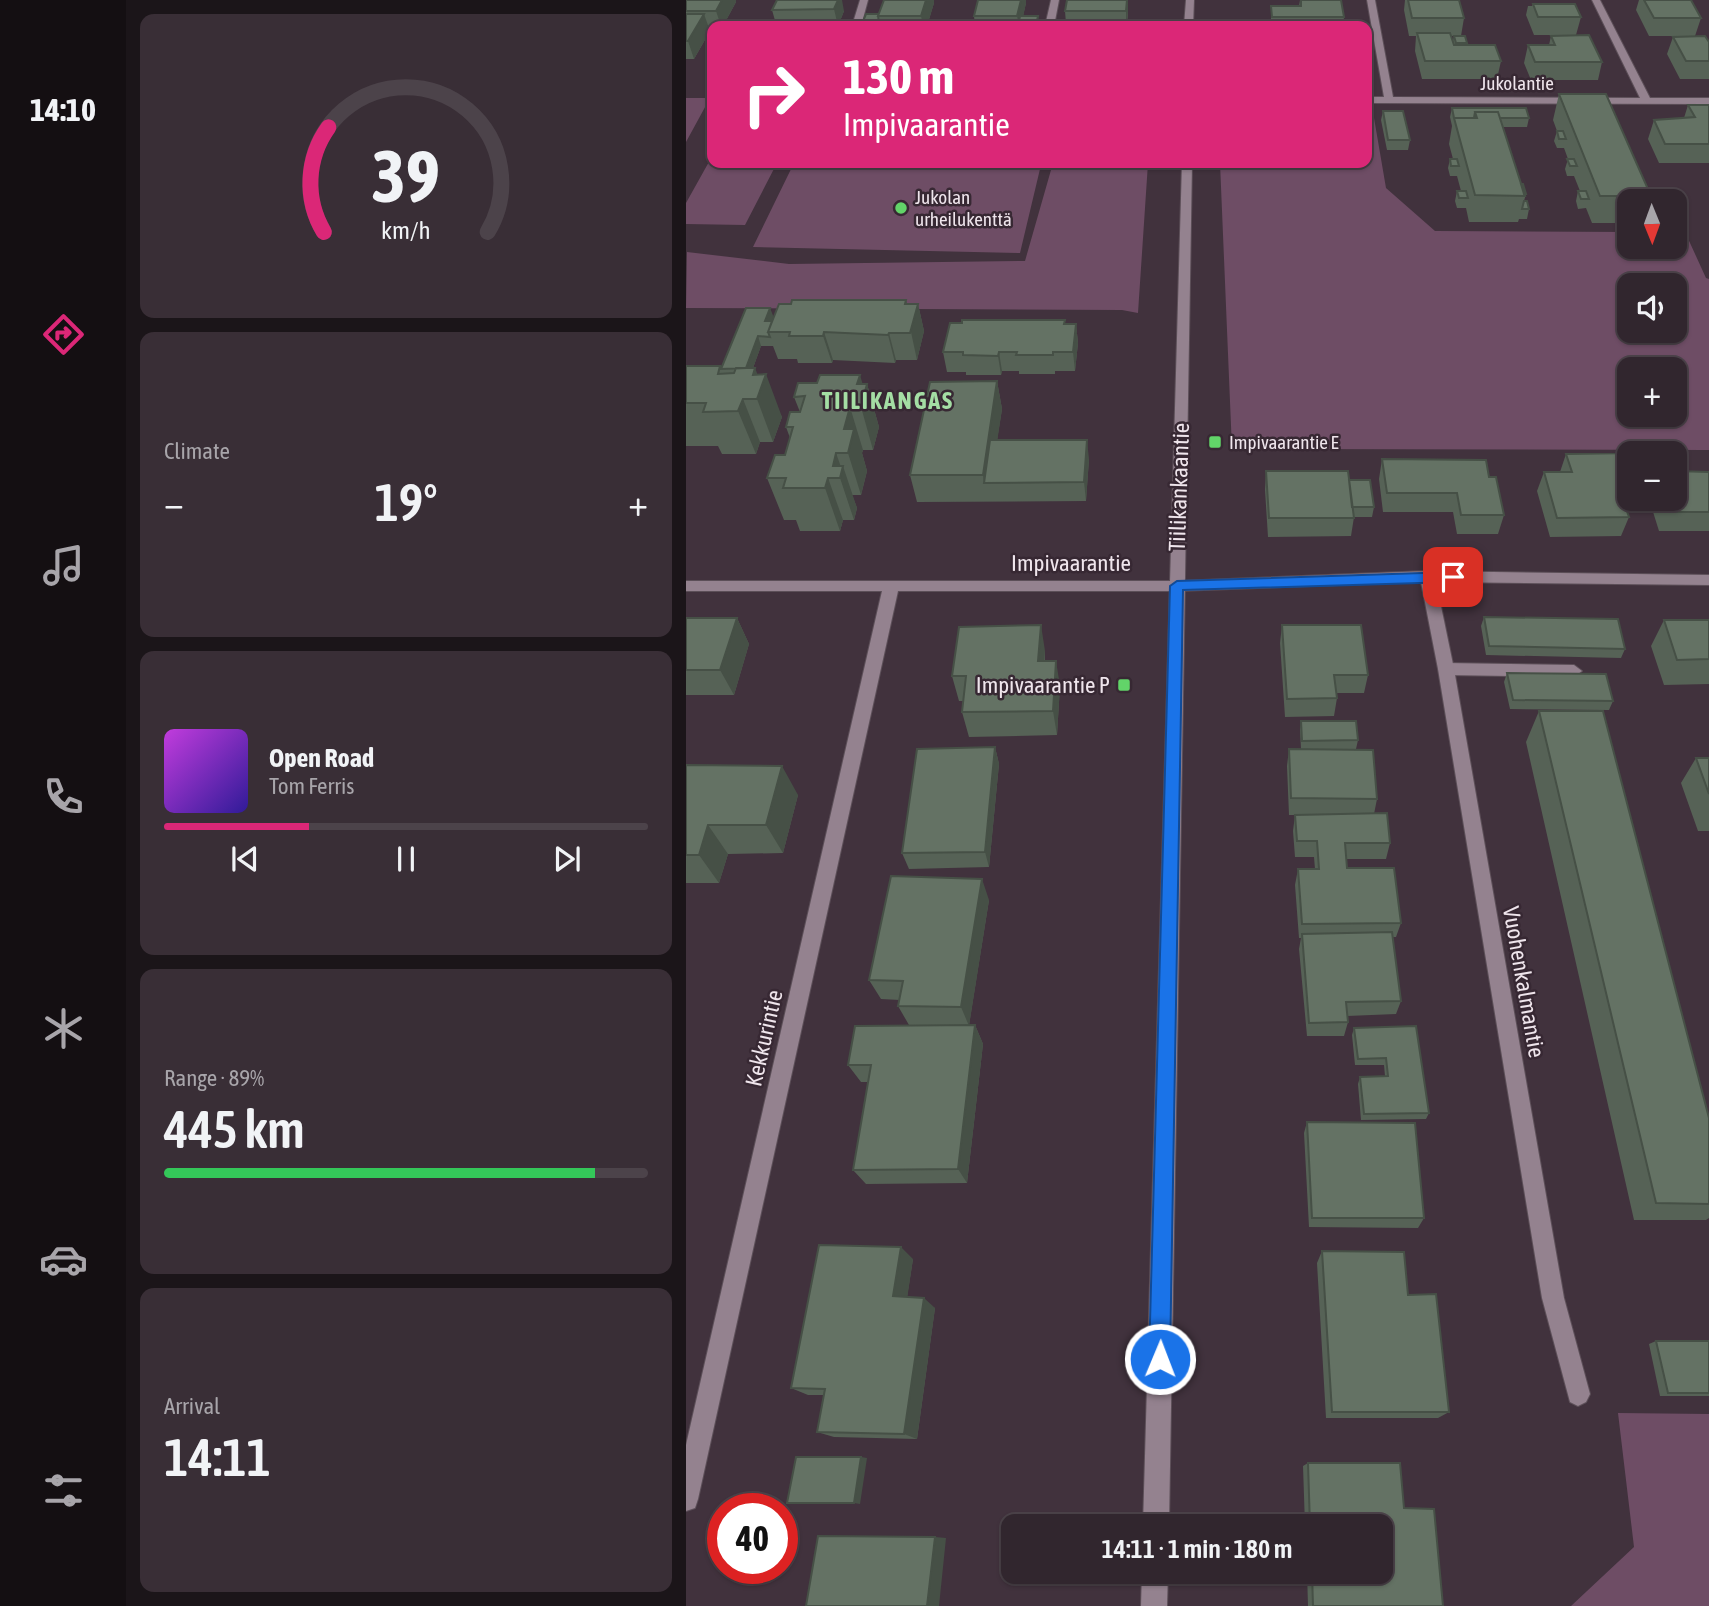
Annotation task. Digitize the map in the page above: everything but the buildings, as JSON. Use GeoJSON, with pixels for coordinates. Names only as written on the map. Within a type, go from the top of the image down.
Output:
{"type":"FeatureCollection","features":[{"type":"Feature","properties":{"kind":"street"},"geometry":{"type":"LineString","coordinates":[[858,21],[864,0]]}},
{"type":"Feature","properties":{"kind":"street"},"geometry":{"type":"LineString","coordinates":[[1050,21],[1055,0]]}},
{"type":"Feature","properties":{"kind":"street"},"geometry":{"type":"LineString","coordinates":[[1189,21],[1190,0]]}},
{"type":"Feature","properties":{"kind":"street"},"geometry":{"type":"LineString","coordinates":[[1370,0],[1390,100]]}},
{"type":"Feature","properties":{"kind":"street"},"geometry":{"type":"LineString","coordinates":[[1596,0],[1647,101]]}},
{"type":"Feature","properties":{"kind":"street","name":"Jukolantie"},"geometry":{"type":"LineString","coordinates":[[1372,100],[1709,101]]}},
{"type":"Feature","properties":{"kind":"street","name":"Tiilikankaantie"},"geometry":{"type":"LineString","coordinates":[[1156,1514],[1187,168]]}},
{"type":"Feature","properties":{"kind":"street","name":"Impivaarantie"},"geometry":{"type":"LineString","coordinates":[[686,586],[1177,586],[1427,576],[1709,580]]}},
{"type":"Feature","properties":{"kind":"street","name":"Vuohenkalmantie"},"geometry":{"type":"LineString","coordinates":[[1427,576],[1446,669],[1553,1298],[1578,1394]]}},
{"type":"Feature","properties":{"kind":"street","name":"Kekkurintie"},"geometry":{"type":"LineString","coordinates":[[686,1499],[891,587]]}},
{"type":"Feature","properties":{"kind":"street"},"geometry":{"type":"LineString","coordinates":[[1446,669],[1574,671]]}},
{"type":"Feature","properties":{"kind":"street"},"geometry":{"type":"LineString","coordinates":[[1154,1606],[1155,1584]]}},
{"type":"Feature","properties":{"kind":"shaded area"},"geometry":{"type":"Polygon","coordinates":[[[686,98],[707,98],[707,104],[686,142],[686,98]]]}},
{"type":"Feature","properties":{"kind":"shaded area"},"geometry":{"type":"Polygon","coordinates":[[[1373,112],[1386,188],[1435,231],[1617,232],[1617,259],[1687,259],[1687,236],[1706,278],[1709,279],[1709,450],[1687,450],[1687,441],[1617,441],[1617,450],[1232,449],[1220,168],[1372,168],[1373,112]]]}},
{"type":"Feature","properties":{"kind":"shaded area"},"geometry":{"type":"Polygon","coordinates":[[[707,165],[707,168],[774,168],[745,225],[686,224],[686,203],[707,165]]]}},
{"type":"Feature","properties":{"kind":"shaded area","name":"Jukolan urheilukenttä"},"geometry":{"type":"Polygon","coordinates":[[[792,168],[1040,169],[1020,253],[753,247],[792,168]]]}},
{"type":"Feature","properties":{"kind":"shaded area"},"geometry":{"type":"Polygon","coordinates":[[[1052,168],[1148,168],[1138,313],[1122,310],[686,308],[687,252],[789,264],[1025,261],[1052,168]]]}},
{"type":"Feature","properties":{"kind":"shaded area"},"geometry":{"type":"Polygon","coordinates":[[[1618,1413],[1709,1414],[1709,1606],[1571,1606],[1634,1547],[1618,1413]]]}},
{"type":"Feature","properties":{"kind":"place","name":"Jukolan urheilukenttä"},"geometry":{"type":"Point","coordinates":[901,208]}},
{"type":"Feature","properties":{"kind":"place","name":"Impivaarantie E"},"geometry":{"type":"Point","coordinates":[1215,442]}},
{"type":"Feature","properties":{"kind":"place","name":"Impivaarantie P"},"geometry":{"type":"Point","coordinates":[1124,685]}},
{"type":"Feature","properties":{"kind":"district","name":"TIILIKANGAS"},"geometry":{"type":"Point","coordinates":[888,400]}},
{"type":"Feature","properties":{"kind":"route"},"geometry":{"type":"LineString","coordinates":[[1160,1359],[1177,586],[1453,577]]}}]}
